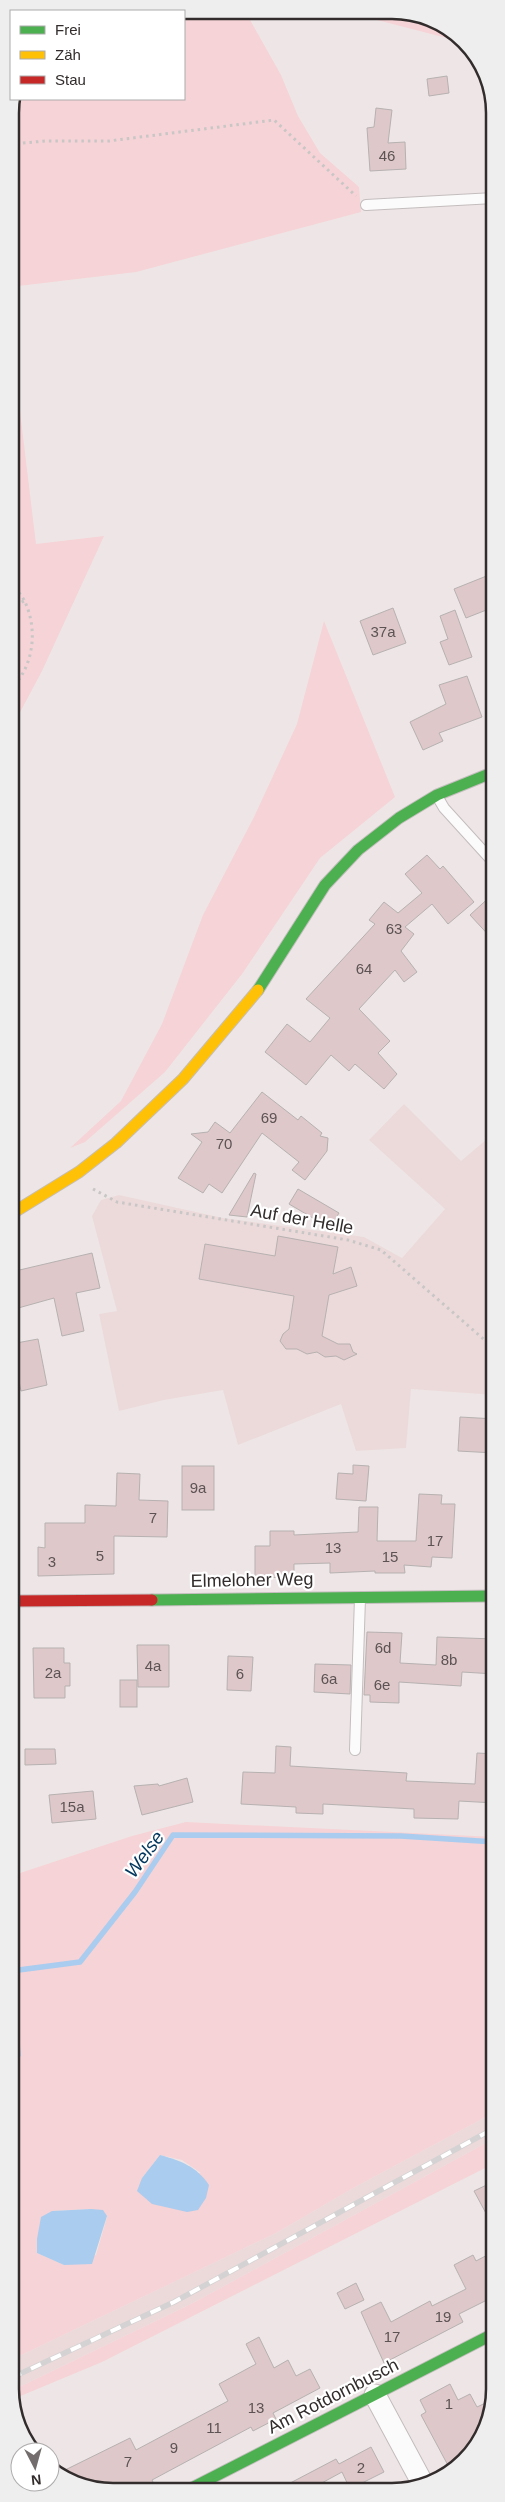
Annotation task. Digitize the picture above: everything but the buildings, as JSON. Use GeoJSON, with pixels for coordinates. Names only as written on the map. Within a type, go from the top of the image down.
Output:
{"type":"FeatureCollection","features":[{"type":"Feature","properties":{"kind":"street"},"geometry":{"type":"LineString","coordinates":[[19,1209],[79,1172],[116,1143],[183,1079],[254,996],[325,885],[358,850],[399,818],[437,795],[486,775]]}},
{"type":"Feature","properties":{"kind":"street","name":"Elmeloher Weg"},"geometry":{"type":"LineString","coordinates":[[19,1601],[486,1596]]}},
{"type":"Feature","properties":{"kind":"street","name":"Am Rotdornbusch"},"geometry":{"type":"LineString","coordinates":[[202,2483],[486,2338]]}},
{"type":"Feature","properties":{"kind":"street"},"geometry":{"type":"LineString","coordinates":[[375,2395],[420,2479]]}},
{"type":"Feature","properties":{"kind":"lane"},"geometry":{"type":"LineString","coordinates":[[366,205],[486,198]]}},
{"type":"Feature","properties":{"kind":"lane"},"geometry":{"type":"LineString","coordinates":[[437,795],[444,808],[486,854]]}},
{"type":"Feature","properties":{"kind":"lane"},"geometry":{"type":"LineString","coordinates":[[355,1750],[360,1597]]}},
{"type":"Feature","properties":{"kind":"path"},"geometry":{"type":"LineString","coordinates":[[19,143],[46,141],[109,141],[274,120],[366,205]]}},
{"type":"Feature","properties":{"kind":"path"},"geometry":{"type":"LineString","coordinates":[[19,594],[24,600],[33,628],[30,657],[19,678]]}},
{"type":"Feature","properties":{"kind":"path"},"geometry":{"type":"LineString","coordinates":[[19,603],[24,600]]}},
{"type":"Feature","properties":{"kind":"path","name":"Auf der Helle"},"geometry":{"type":"LineString","coordinates":[[79,1172],[90,1187],[116,1202],[348,1240],[381,1250],[486,1342]]}},
{"type":"Feature","properties":{"kind":"shaded area"},"geometry":{"type":"Polygon","coordinates":[[[185,19],[250,19],[281,75],[298,116],[320,153],[359,187],[361,212],[136,272],[19,286],[20,100],[185,100],[185,19]]]}},
{"type":"Feature","properties":{"kind":"shaded area"},"geometry":{"type":"Polygon","coordinates":[[[373,19],[399,19],[417,22],[440,31],[451,39],[373,19]]]}},
{"type":"Feature","properties":{"kind":"shaded area"},"geometry":{"type":"Polygon","coordinates":[[[19,403],[36,544],[104,536],[42,671],[19,714],[19,403]]]}},
{"type":"Feature","properties":{"kind":"shaded area"},"geometry":{"type":"Polygon","coordinates":[[[324,621],[395,797],[320,858],[242,974],[165,1072],[85,1142],[70,1148],[121,1101],[162,1024],[203,915],[254,817],[297,724],[324,621]]]}},
{"type":"Feature","properties":{"kind":"shaded area"},"geometry":{"type":"Polygon","coordinates":[[[404,1104],[461,1161],[486,1140],[486,1394],[411,1389],[406,1448],[356,1451],[341,1404],[238,1445],[223,1390],[164,1400],[119,1411],[99,1314],[117,1311],[92,1216],[101,1200],[119,1195],[223,1218],[364,1237],[402,1258],[445,1209],[369,1140],[404,1104]]]}},
{"type":"Feature","properties":{"kind":"shaded area"},"geometry":{"type":"Polygon","coordinates":[[[186,1822],[486,1837],[486,2117],[355,2187],[276,2233],[19,2356],[19,1873],[132,1836],[186,1822]],[[160,2155],[142,2178],[201,2173],[182,2160],[160,2155]],[[91,2209],[52,2211],[37,2253],[64,2265],[96,2255],[107,2217],[91,2209]]]}},
{"type":"Feature","properties":{"kind":"shaded area"},"geometry":{"type":"Polygon","coordinates":[[[486,2117],[486,2143],[193,2303],[19,2387],[19,2356],[276,2233],[355,2187],[486,2117]]]}},
{"type":"Feature","properties":{"kind":"shaded area"},"geometry":{"type":"Polygon","coordinates":[[[486,2143],[486,2168],[102,2362],[20,2396],[19,2387],[193,2303],[486,2143]]]}},
{"type":"Feature","properties":{"kind":"water"},"geometry":{"type":"Polygon","coordinates":[[[160,2155],[188,2165],[199,2173],[209,2185],[206,2198],[198,2210],[187,2212],[152,2204],[137,2191],[142,2178],[160,2155]]]}},
{"type":"Feature","properties":{"kind":"water"},"geometry":{"type":"Polygon","coordinates":[[[103,2210],[107,2216],[92,2264],[64,2265],[37,2253],[37,2239],[41,2217],[52,2211],[103,2210]]]}},
{"type":"Feature","properties":{"kind":"waterway","name":"Welse"},"geometry":{"type":"LineString","coordinates":[[19,1970],[80,1962],[135,1892],[173,1835],[401,1836],[486,1841]]}},
{"type":"Feature","properties":{"kind":"railway"},"geometry":{"type":"LineString","coordinates":[[19,2374],[174,2302],[486,2133]]}},
{"type":"Feature","properties":{"kind":"traffic: fast"},"geometry":{"type":"LineString","coordinates":[[258,990],[325,885],[358,850],[399,818],[437,795],[486,775]]}},
{"type":"Feature","properties":{"kind":"traffic: fast"},"geometry":{"type":"LineString","coordinates":[[152,1600],[486,1596]]}},
{"type":"Feature","properties":{"kind":"traffic: fast"},"geometry":{"type":"LineString","coordinates":[[202,2483],[486,2338]]}},
{"type":"Feature","properties":{"kind":"traffic: slow"},"geometry":{"type":"LineString","coordinates":[[19,1209],[79,1172],[116,1143],[183,1079],[258,990]]}},
{"type":"Feature","properties":{"kind":"traffic: jam"},"geometry":{"type":"LineString","coordinates":[[19,1601],[152,1600]]}}]}
